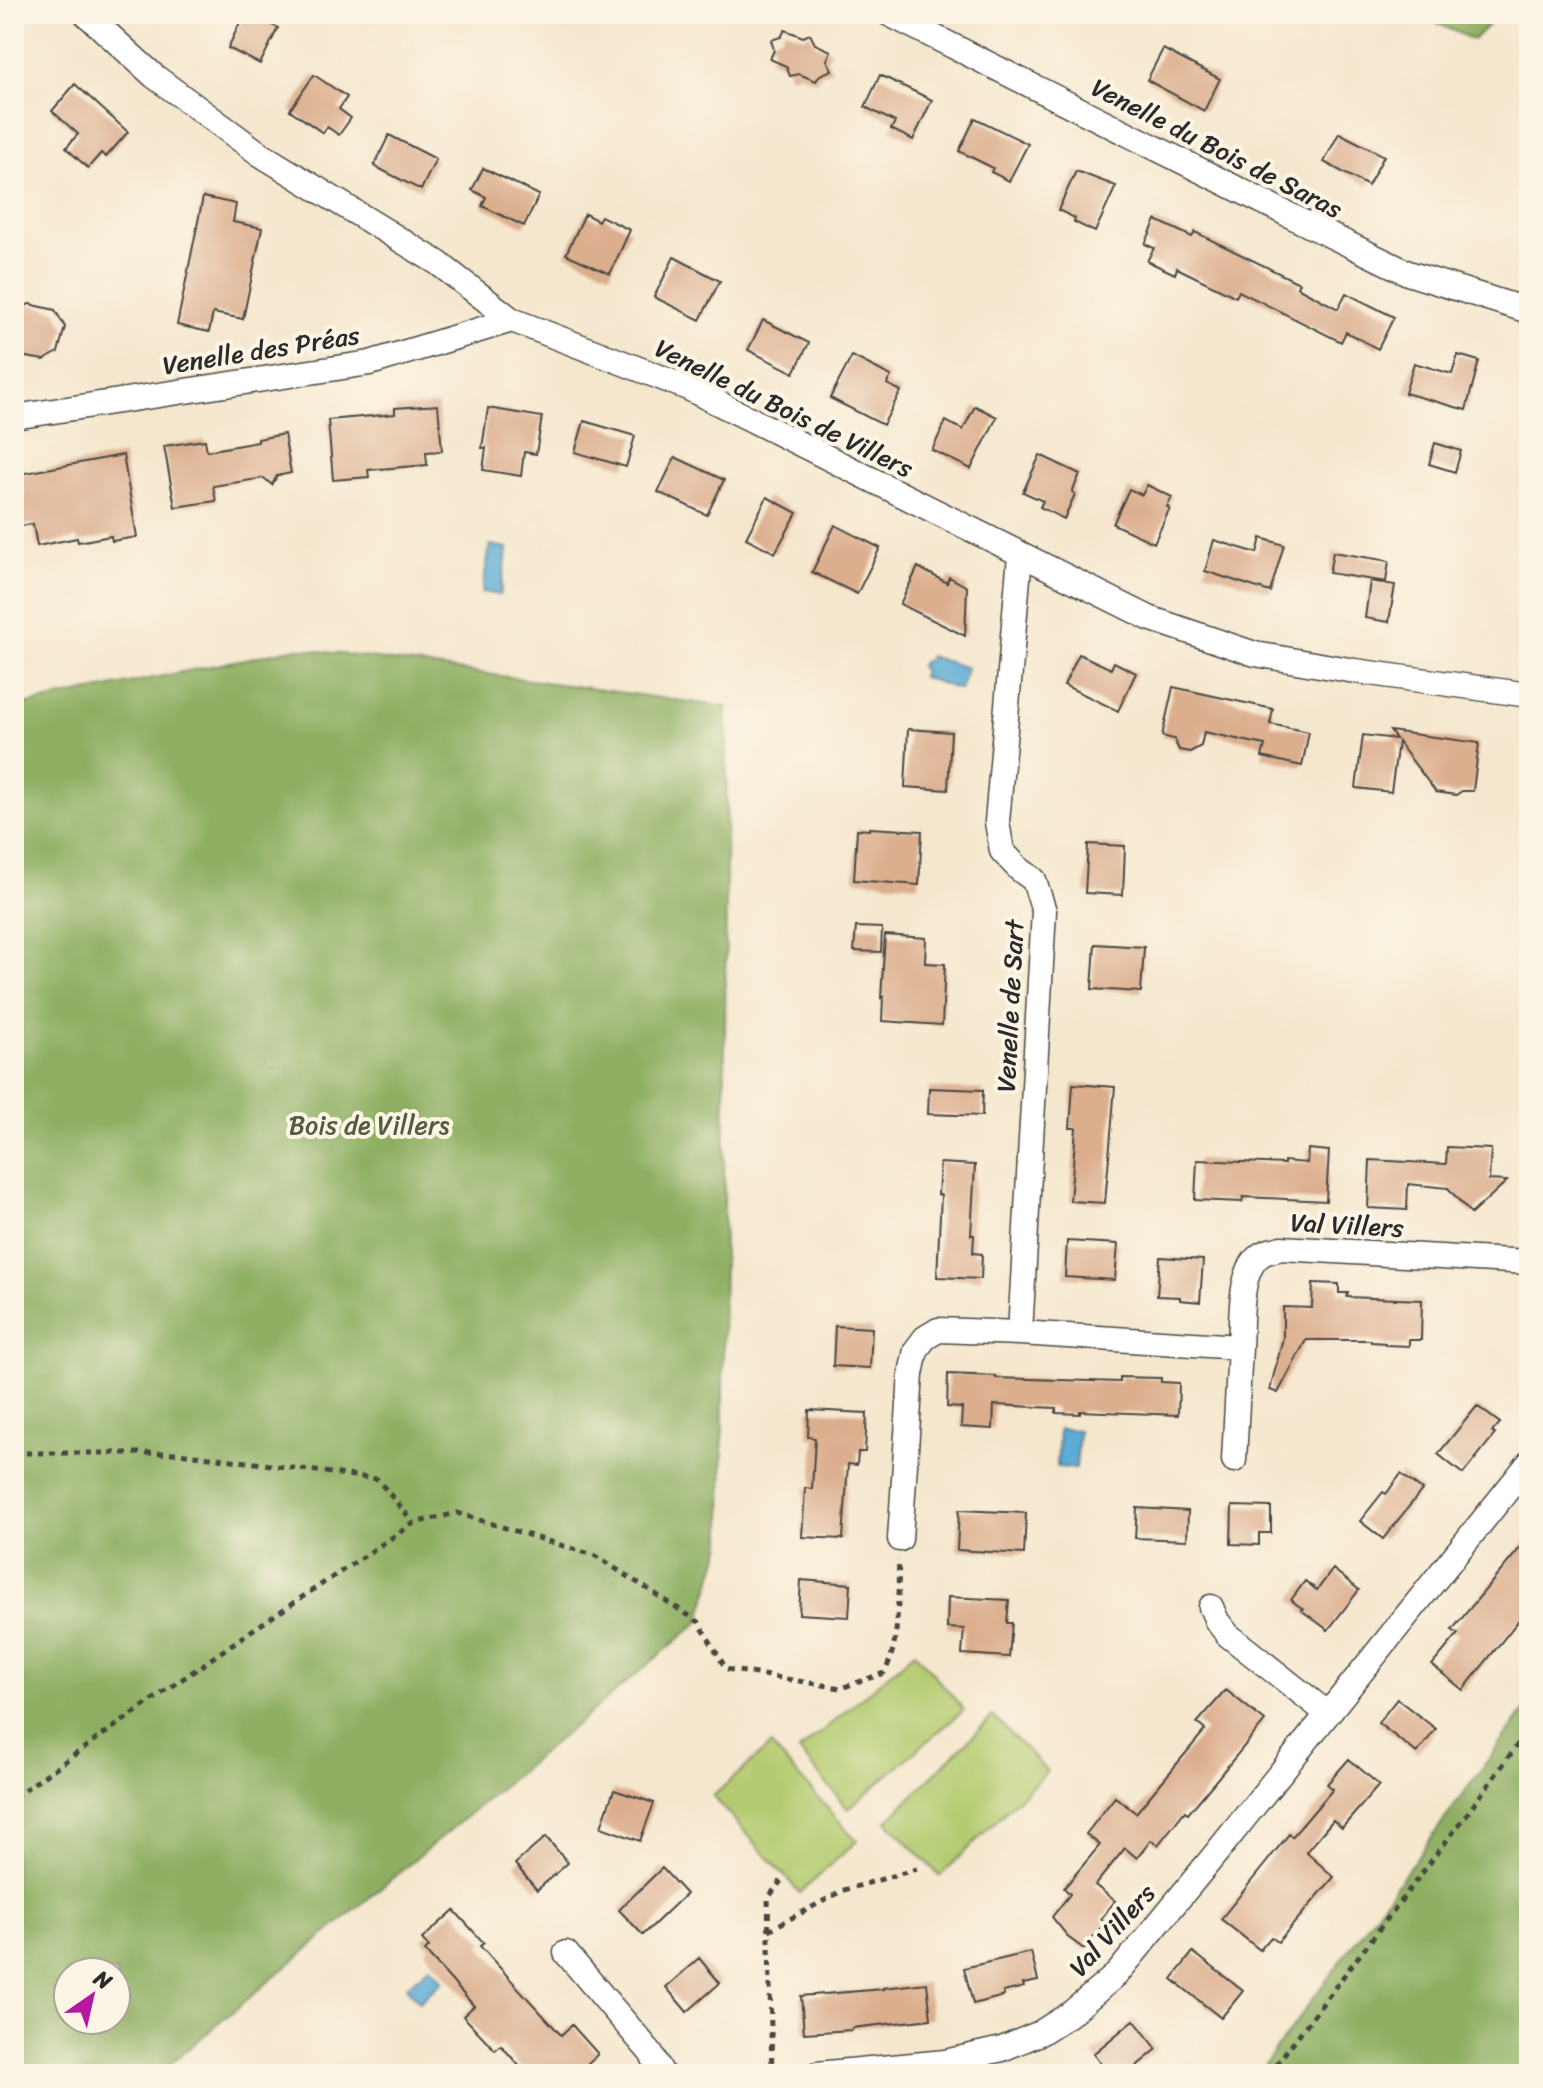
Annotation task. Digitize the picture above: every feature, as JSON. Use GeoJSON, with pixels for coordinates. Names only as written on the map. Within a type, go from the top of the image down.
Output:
{"type":"FeatureCollection","features":[{"type":"Feature","properties":{"kind":"street","name":"Venelle du Bois de Villers"},"geometry":{"type":"LineString","coordinates":[[86,14],[154,76],[260,154],[438,263],[512,320],[688,388],[1149,618],[1255,654],[1529,695]]}},
{"type":"Feature","properties":{"kind":"street","name":"Venelle du Bois de Saras"},"geometry":{"type":"LineString","coordinates":[[889,14],[1408,273],[1529,311]]}},
{"type":"Feature","properties":{"kind":"street","name":"Venelle des Préas"},"geometry":{"type":"LineString","coordinates":[[14,417],[370,363],[512,320]]}},
{"type":"Feature","properties":{"kind":"street","name":"Venelle de Sart"},"geometry":{"type":"LineString","coordinates":[[1020,555],[997,822],[1002,851],[1034,880],[1044,911],[1020,1333]]}},
{"type":"Feature","properties":{"kind":"street","name":"Val Villers"},"geometry":{"type":"LineString","coordinates":[[1234,1460],[1245,1283],[1249,1267],[1263,1253],[1281,1248],[1529,1262]]}},
{"type":"Feature","properties":{"kind":"street"},"geometry":{"type":"LineString","coordinates":[[900,1539],[911,1374],[916,1350],[925,1338],[938,1330],[1240,1347]]}},
{"type":"Feature","properties":{"kind":"street","name":"Val Villers"},"geometry":{"type":"LineString","coordinates":[[817,2074],[945,2062],[1002,2049],[1040,2033],[1070,2014],[1117,1974],[1529,1463]]}},
{"type":"Feature","properties":{"kind":"street"},"geometry":{"type":"LineString","coordinates":[[1211,1607],[1228,1635],[1328,1714]]}},
{"type":"Feature","properties":{"kind":"street"},"geometry":{"type":"LineString","coordinates":[[566,1953],[651,2053],[662,2074]]}},
{"type":"Feature","properties":{"kind":"path"},"geometry":{"type":"LineString","coordinates":[[14,1453],[179,1453],[377,1479],[414,1523]]}},
{"type":"Feature","properties":{"kind":"path"},"geometry":{"type":"LineString","coordinates":[[14,1797],[251,1631],[414,1523],[457,1513],[596,1556],[699,1622],[726,1669],[841,1688],[884,1673],[892,1660],[900,1539]]}},
{"type":"Feature","properties":{"kind":"path"},"geometry":{"type":"LineString","coordinates":[[1269,2074],[1529,1729]]}},
{"type":"Feature","properties":{"kind":"path"},"geometry":{"type":"LineString","coordinates":[[769,1930],[844,1890],[917,1869]]}},
{"type":"Feature","properties":{"kind":"path"},"geometry":{"type":"LineString","coordinates":[[772,2074],[768,1898],[781,1881]]}},
{"type":"Feature","properties":{"kind":"green space"},"geometry":{"type":"Polygon","coordinates":[[[1417,14],[1499,14],[1473,40],[1417,14]]]}},
{"type":"Feature","properties":{"kind":"green space","name":"Bois de Villers"},"geometry":{"type":"Polygon","coordinates":[[[297,648],[727,707],[722,1544],[699,1622],[158,2074],[14,2074],[14,707],[297,648]]]}},
{"type":"Feature","properties":{"kind":"green space"},"geometry":{"type":"Polygon","coordinates":[[[915,1652],[964,1710],[848,1809],[799,1751],[915,1652]]]}},
{"type":"Feature","properties":{"kind":"green space"},"geometry":{"type":"Polygon","coordinates":[[[1529,1704],[1529,2074],[1258,2074],[1529,1704]]]}},
{"type":"Feature","properties":{"kind":"green space"},"geometry":{"type":"Polygon","coordinates":[[[993,1716],[1047,1771],[940,1876],[887,1821],[993,1716]]]}},
{"type":"Feature","properties":{"kind":"green space"},"geometry":{"type":"Polygon","coordinates":[[[771,1745],[857,1841],[800,1893],[713,1796],[771,1745]]]}},
{"type":"Feature","properties":{"kind":"water"},"geometry":{"type":"Polygon","coordinates":[[[490,545],[508,548],[500,595],[482,592],[490,545]]]}},
{"type":"Feature","properties":{"kind":"water"},"geometry":{"type":"Polygon","coordinates":[[[929,656],[967,668],[960,690],[922,677],[924,673],[920,666],[929,656]]]}},
{"type":"Feature","properties":{"kind":"water"},"geometry":{"type":"Polygon","coordinates":[[[1059,1429],[1079,1430],[1076,1468],[1057,1467],[1059,1429]]]}},
{"type":"Feature","properties":{"kind":"water"},"geometry":{"type":"Polygon","coordinates":[[[430,1966],[443,1981],[419,2002],[406,1987],[430,1966]]]}},
{"type":"Feature","properties":{"kind":"building"},"geometry":{"type":"Polygon","coordinates":[[[244,14],[278,28],[260,64],[228,48],[244,14]]]}},
{"type":"Feature","properties":{"kind":"building"},"geometry":{"type":"Polygon","coordinates":[[[785,30],[803,37],[810,34],[815,44],[831,51],[827,60],[832,70],[820,75],[816,81],[799,74],[790,76],[786,66],[770,59],[774,50],[771,40],[781,37],[785,30]]]}},
{"type":"Feature","properties":{"kind":"building"},"geometry":{"type":"Polygon","coordinates":[[[1163,49],[1220,79],[1204,111],[1147,80],[1163,49]]]}},
{"type":"Feature","properties":{"kind":"building"},"geometry":{"type":"Polygon","coordinates":[[[314,75],[347,97],[339,109],[351,118],[339,135],[327,127],[323,133],[290,110],[314,75]]]}},
{"type":"Feature","properties":{"kind":"building"},"geometry":{"type":"Polygon","coordinates":[[[880,75],[932,100],[913,140],[891,129],[895,122],[865,107],[880,75]]]}},
{"type":"Feature","properties":{"kind":"building"},"geometry":{"type":"Polygon","coordinates":[[[75,84],[128,132],[106,157],[101,153],[88,168],[66,148],[78,134],[52,111],[75,84]]]}},
{"type":"Feature","properties":{"kind":"building"},"geometry":{"type":"Polygon","coordinates":[[[975,118],[1028,144],[1009,181],[991,172],[993,168],[959,151],[975,118]]]}},
{"type":"Feature","properties":{"kind":"building"},"geometry":{"type":"Polygon","coordinates":[[[1339,133],[1384,156],[1368,186],[1324,162],[1339,133]]]}},
{"type":"Feature","properties":{"kind":"building"},"geometry":{"type":"Polygon","coordinates":[[[389,135],[436,159],[421,190],[374,166],[389,135]]]}},
{"type":"Feature","properties":{"kind":"building"},"geometry":{"type":"Polygon","coordinates":[[[483,168],[539,195],[524,226],[482,206],[486,197],[472,190],[483,168]]]}},
{"type":"Feature","properties":{"kind":"building"},"geometry":{"type":"Polygon","coordinates":[[[1076,171],[1116,186],[1095,232],[1058,210],[1076,171]]]}},
{"type":"Feature","properties":{"kind":"building"},"geometry":{"type":"Polygon","coordinates":[[[203,197],[236,204],[233,222],[262,228],[243,319],[213,313],[209,332],[177,325],[203,197]]]}},
{"type":"Feature","properties":{"kind":"building"},"geometry":{"type":"Polygon","coordinates":[[[585,214],[598,221],[601,216],[630,230],[610,274],[566,254],[585,214]]]}},
{"type":"Feature","properties":{"kind":"building"},"geometry":{"type":"Polygon","coordinates":[[[1156,220],[1192,237],[1195,232],[1299,283],[1297,287],[1338,309],[1346,293],[1394,317],[1378,349],[1346,332],[1341,342],[1239,291],[1236,297],[1177,268],[1175,274],[1147,261],[1154,248],[1145,244],[1156,220]]]}},
{"type":"Feature","properties":{"kind":"building"},"geometry":{"type":"Polygon","coordinates":[[[674,257],[720,281],[700,320],[654,297],[674,257]]]}},
{"type":"Feature","properties":{"kind":"building"},"geometry":{"type":"Polygon","coordinates":[[[29,304],[55,310],[65,327],[58,352],[44,360],[20,356],[14,347],[14,314],[29,304]]]}},
{"type":"Feature","properties":{"kind":"building"},"geometry":{"type":"Polygon","coordinates":[[[763,320],[809,343],[794,373],[748,350],[763,320]]]}},
{"type":"Feature","properties":{"kind":"building"},"geometry":{"type":"Polygon","coordinates":[[[1458,355],[1479,361],[1466,410],[1405,393],[1414,363],[1452,374],[1458,355]]]}},
{"type":"Feature","properties":{"kind":"building"},"geometry":{"type":"Polygon","coordinates":[[[852,356],[891,376],[887,384],[901,391],[883,425],[830,398],[852,356]]]}},
{"type":"Feature","properties":{"kind":"building"},"geometry":{"type":"Polygon","coordinates":[[[438,405],[442,451],[426,452],[427,465],[368,470],[369,477],[333,480],[328,420],[395,414],[395,408],[438,405]]]}},
{"type":"Feature","properties":{"kind":"building"},"geometry":{"type":"Polygon","coordinates":[[[975,406],[997,417],[971,469],[932,450],[946,421],[963,430],[975,406]]]}},
{"type":"Feature","properties":{"kind":"building"},"geometry":{"type":"Polygon","coordinates":[[[488,408],[542,417],[536,454],[524,452],[521,476],[483,470],[486,448],[482,448],[488,408]]]}},
{"type":"Feature","properties":{"kind":"building"},"geometry":{"type":"Polygon","coordinates":[[[584,421],[635,436],[626,467],[575,452],[584,421]]]}},
{"type":"Feature","properties":{"kind":"building"},"geometry":{"type":"Polygon","coordinates":[[[284,434],[291,473],[277,476],[272,485],[264,478],[213,486],[216,501],[175,507],[164,446],[205,440],[207,451],[284,434]]]}},
{"type":"Feature","properties":{"kind":"building"},"geometry":{"type":"Polygon","coordinates":[[[1435,443],[1461,451],[1455,472],[1429,464],[1435,443]]]}},
{"type":"Feature","properties":{"kind":"building"},"geometry":{"type":"Polygon","coordinates":[[[123,455],[137,537],[112,541],[111,536],[78,542],[77,538],[37,546],[33,524],[14,527],[14,475],[123,455]]]}},
{"type":"Feature","properties":{"kind":"building"},"geometry":{"type":"Polygon","coordinates":[[[1040,455],[1080,474],[1064,519],[1040,507],[1043,501],[1023,492],[1040,455]]]}},
{"type":"Feature","properties":{"kind":"building"},"geometry":{"type":"Polygon","coordinates":[[[675,457],[724,480],[707,515],[658,492],[675,457]]]}},
{"type":"Feature","properties":{"kind":"building"},"geometry":{"type":"Polygon","coordinates":[[[1147,485],[1172,497],[1154,543],[1113,524],[1129,489],[1142,495],[1147,485]]]}},
{"type":"Feature","properties":{"kind":"building"},"geometry":{"type":"Polygon","coordinates":[[[767,497],[797,513],[775,553],[746,538],[767,497]]]}},
{"type":"Feature","properties":{"kind":"building"},"geometry":{"type":"Polygon","coordinates":[[[835,525],[880,548],[857,594],[812,572],[835,525]]]}},
{"type":"Feature","properties":{"kind":"building"},"geometry":{"type":"Polygon","coordinates":[[[1261,538],[1284,545],[1270,592],[1205,571],[1214,540],[1257,553],[1261,538]]]}},
{"type":"Feature","properties":{"kind":"building"},"geometry":{"type":"Polygon","coordinates":[[[1333,552],[1389,561],[1386,582],[1329,573],[1333,552]]]}},
{"type":"Feature","properties":{"kind":"building"},"geometry":{"type":"Polygon","coordinates":[[[918,567],[947,583],[949,577],[967,587],[965,636],[900,604],[918,567]]]}},
{"type":"Feature","properties":{"kind":"building"},"geometry":{"type":"Polygon","coordinates":[[[1370,581],[1395,585],[1389,622],[1365,618],[1370,581]]]}},
{"type":"Feature","properties":{"kind":"building"},"geometry":{"type":"Polygon","coordinates":[[[1079,654],[1111,669],[1114,662],[1136,673],[1118,711],[1064,685],[1079,654]]]}},
{"type":"Feature","properties":{"kind":"building"},"geometry":{"type":"Polygon","coordinates":[[[1173,687],[1273,709],[1270,724],[1309,732],[1302,766],[1262,757],[1265,745],[1204,732],[1201,746],[1190,752],[1179,750],[1174,739],[1162,736],[1173,687]]]}},
{"type":"Feature","properties":{"kind":"building"},"geometry":{"type":"Polygon","coordinates":[[[908,729],[951,732],[948,790],[905,787],[908,729]]]}},
{"type":"Feature","properties":{"kind":"building"},"geometry":{"type":"Polygon","coordinates":[[[1390,731],[1479,743],[1473,791],[1462,791],[1456,795],[1436,792],[1398,742],[1391,792],[1356,788],[1363,735],[1396,739],[1390,731]]]}},
{"type":"Feature","properties":{"kind":"building"},"geometry":{"type":"Polygon","coordinates":[[[857,829],[922,831],[919,885],[854,880],[857,829]]]}},
{"type":"Feature","properties":{"kind":"building"},"geometry":{"type":"Polygon","coordinates":[[[1088,844],[1125,846],[1123,895],[1085,893],[1088,844]]]}},
{"type":"Feature","properties":{"kind":"building"},"geometry":{"type":"Polygon","coordinates":[[[856,927],[882,928],[881,952],[854,951],[856,927]]]}},
{"type":"Feature","properties":{"kind":"building"},"geometry":{"type":"Polygon","coordinates":[[[885,935],[926,938],[925,963],[945,964],[942,1025],[882,1021],[885,935]]]}},
{"type":"Feature","properties":{"kind":"building"},"geometry":{"type":"Polygon","coordinates":[[[1095,944],[1144,947],[1141,992],[1092,989],[1095,944]]]}},
{"type":"Feature","properties":{"kind":"building"},"geometry":{"type":"Polygon","coordinates":[[[1073,1084],[1115,1087],[1105,1203],[1070,1201],[1076,1128],[1070,1128],[1073,1084]]]}},
{"type":"Feature","properties":{"kind":"building"},"geometry":{"type":"Polygon","coordinates":[[[929,1088],[983,1090],[982,1116],[928,1114],[929,1088]]]}},
{"type":"Feature","properties":{"kind":"building"},"geometry":{"type":"Polygon","coordinates":[[[1447,1147],[1491,1149],[1489,1180],[1507,1181],[1471,1214],[1448,1188],[1408,1184],[1407,1210],[1368,1208],[1370,1160],[1446,1164],[1447,1147]]]}},
{"type":"Feature","properties":{"kind":"building"},"geometry":{"type":"Polygon","coordinates":[[[1308,1149],[1329,1151],[1326,1201],[1243,1197],[1242,1202],[1195,1200],[1197,1160],[1307,1163],[1308,1149]]]}},
{"type":"Feature","properties":{"kind":"building"},"geometry":{"type":"Polygon","coordinates":[[[940,1163],[975,1165],[971,1235],[974,1235],[973,1253],[982,1254],[981,1279],[937,1277],[940,1163]]]}},
{"type":"Feature","properties":{"kind":"building"},"geometry":{"type":"Polygon","coordinates":[[[1067,1241],[1118,1244],[1115,1280],[1065,1277],[1067,1241]]]}},
{"type":"Feature","properties":{"kind":"building"},"geometry":{"type":"Polygon","coordinates":[[[1160,1257],[1203,1260],[1200,1302],[1157,1296],[1160,1257]]]}},
{"type":"Feature","properties":{"kind":"building"},"geometry":{"type":"Polygon","coordinates":[[[1313,1283],[1339,1284],[1339,1293],[1348,1293],[1347,1297],[1422,1300],[1421,1340],[1409,1340],[1409,1346],[1385,1345],[1371,1340],[1306,1340],[1278,1393],[1270,1390],[1283,1338],[1283,1307],[1312,1308],[1313,1283]]]}},
{"type":"Feature","properties":{"kind":"building"},"geometry":{"type":"Polygon","coordinates":[[[835,1326],[872,1328],[870,1368],[833,1366],[835,1326]]]}},
{"type":"Feature","properties":{"kind":"building"},"geometry":{"type":"Polygon","coordinates":[[[948,1374],[1120,1382],[1120,1377],[1161,1378],[1161,1382],[1179,1383],[1178,1415],[1056,1413],[1056,1408],[994,1405],[993,1429],[961,1427],[962,1408],[947,1407],[948,1374]]]}},
{"type":"Feature","properties":{"kind":"building"},"geometry":{"type":"Polygon","coordinates":[[[1477,1406],[1500,1423],[1492,1432],[1495,1434],[1463,1474],[1438,1454],[1477,1406]]]}},
{"type":"Feature","properties":{"kind":"building"},"geometry":{"type":"Polygon","coordinates":[[[809,1410],[867,1413],[865,1452],[858,1452],[857,1465],[848,1464],[843,1539],[802,1537],[805,1488],[812,1489],[815,1438],[808,1437],[809,1410]]]}},
{"type":"Feature","properties":{"kind":"building"},"geometry":{"type":"Polygon","coordinates":[[[1401,1474],[1422,1490],[1383,1539],[1360,1521],[1401,1474]]]}},
{"type":"Feature","properties":{"kind":"building"},"geometry":{"type":"Polygon","coordinates":[[[1232,1506],[1271,1507],[1271,1533],[1259,1533],[1259,1545],[1231,1544],[1232,1506]]]}},
{"type":"Feature","properties":{"kind":"building"},"geometry":{"type":"Polygon","coordinates":[[[1137,1508],[1188,1511],[1187,1540],[1135,1538],[1137,1508]]]}},
{"type":"Feature","properties":{"kind":"building"},"geometry":{"type":"Polygon","coordinates":[[[959,1510],[1026,1513],[1024,1554],[957,1550],[959,1510]]]}},
{"type":"Feature","properties":{"kind":"building"},"geometry":{"type":"Polygon","coordinates":[[[1529,1537],[1529,1628],[1519,1620],[1463,1690],[1432,1665],[1458,1634],[1452,1630],[1529,1537]]]}},
{"type":"Feature","properties":{"kind":"building"},"geometry":{"type":"Polygon","coordinates":[[[1333,1569],[1359,1590],[1328,1630],[1291,1600],[1305,1581],[1317,1590],[1333,1569]]]}},
{"type":"Feature","properties":{"kind":"building"},"geometry":{"type":"Polygon","coordinates":[[[801,1580],[851,1584],[849,1617],[799,1614],[801,1580]]]}},
{"type":"Feature","properties":{"kind":"building"},"geometry":{"type":"Polygon","coordinates":[[[948,1597],[1009,1600],[1007,1623],[1012,1623],[1009,1657],[962,1654],[964,1629],[947,1628],[948,1597]]]}},
{"type":"Feature","properties":{"kind":"building"},"geometry":{"type":"Polygon","coordinates":[[[1226,1690],[1265,1721],[1188,1814],[1185,1811],[1158,1845],[1151,1840],[1137,1858],[1125,1848],[1095,1885],[1115,1901],[1101,1919],[1105,1922],[1084,1949],[1069,1938],[1052,1917],[1070,1894],[1064,1888],[1100,1845],[1086,1834],[1115,1797],[1136,1813],[1205,1730],[1197,1723],[1226,1690]]]}},
{"type":"Feature","properties":{"kind":"building"},"geometry":{"type":"Polygon","coordinates":[[[1397,1699],[1436,1729],[1417,1753],[1378,1723],[1397,1699]]]}},
{"type":"Feature","properties":{"kind":"building"},"geometry":{"type":"Polygon","coordinates":[[[1349,1759],[1379,1785],[1342,1828],[1333,1820],[1306,1852],[1334,1877],[1278,1942],[1271,1937],[1260,1950],[1221,1919],[1289,1834],[1292,1837],[1333,1789],[1327,1784],[1349,1759]]]}},
{"type":"Feature","properties":{"kind":"building"},"geometry":{"type":"Polygon","coordinates":[[[614,1790],[654,1803],[640,1841],[601,1827],[614,1790]]]}},
{"type":"Feature","properties":{"kind":"building"},"geometry":{"type":"Polygon","coordinates":[[[546,1837],[568,1863],[537,1890],[515,1864],[546,1837]]]}},
{"type":"Feature","properties":{"kind":"building"},"geometry":{"type":"Polygon","coordinates":[[[662,1868],[686,1894],[643,1935],[619,1910],[662,1868]]]}},
{"type":"Feature","properties":{"kind":"building"},"geometry":{"type":"Polygon","coordinates":[[[454,1910],[484,1943],[480,1946],[561,2035],[572,2025],[598,2054],[576,2074],[526,2074],[501,2045],[495,2050],[463,2016],[474,2006],[425,1951],[429,1947],[422,1939],[454,1910]]]}},
{"type":"Feature","properties":{"kind":"building"},"geometry":{"type":"Polygon","coordinates":[[[1031,1952],[1038,1981],[1003,1992],[1004,1996],[973,2004],[964,1968],[1031,1952]]]}},
{"type":"Feature","properties":{"kind":"building"},"geometry":{"type":"Polygon","coordinates":[[[1193,1952],[1243,1991],[1221,2018],[1172,1979],[1193,1952]]]}},
{"type":"Feature","properties":{"kind":"building"},"geometry":{"type":"Polygon","coordinates":[[[699,1958],[720,1983],[687,2012],[666,1987],[699,1958]]]}},
{"type":"Feature","properties":{"kind":"building"},"geometry":{"type":"Polygon","coordinates":[[[927,1983],[931,2019],[804,2033],[801,1996],[927,1983]]]}},
{"type":"Feature","properties":{"kind":"building"},"geometry":{"type":"Polygon","coordinates":[[[1134,2020],[1157,2049],[1127,2074],[1109,2074],[1093,2054],[1134,2020]]]}}]}
